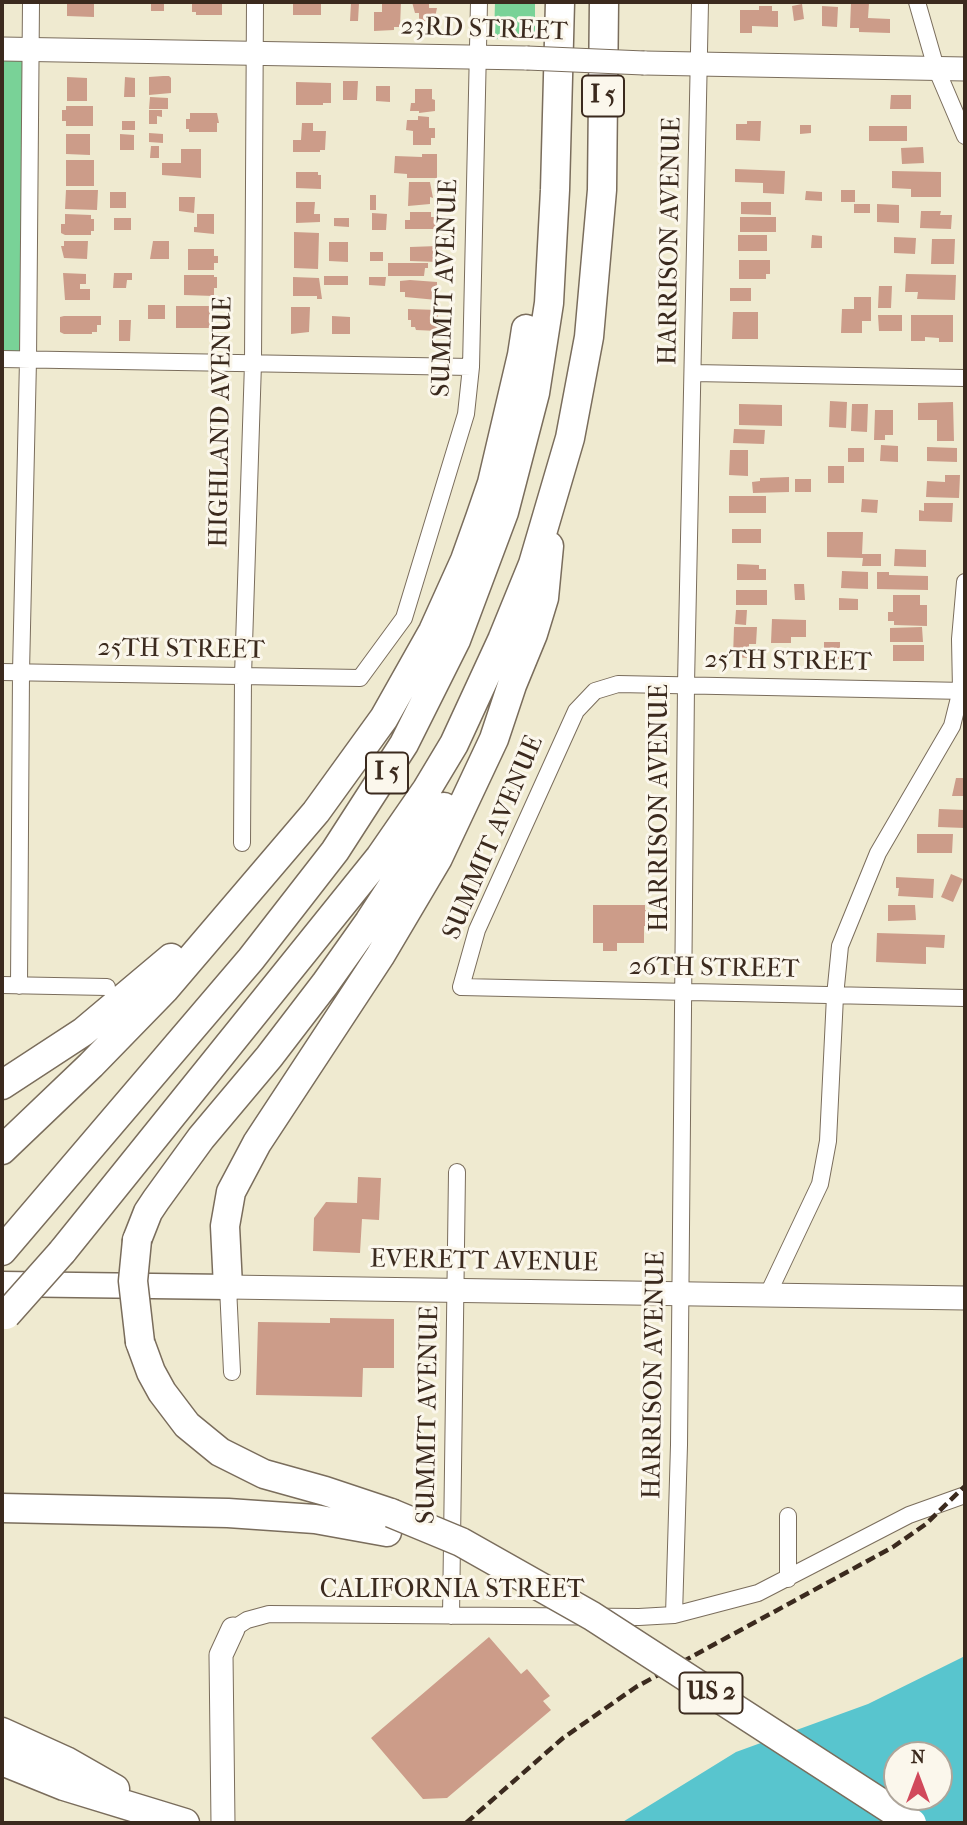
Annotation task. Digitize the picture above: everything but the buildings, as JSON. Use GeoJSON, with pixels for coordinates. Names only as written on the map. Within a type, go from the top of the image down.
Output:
{"type":"FeatureCollection","features":[{"type":"Feature","properties":{"kind":"highway","name":"I 5"},"geometry":{"type":"LineString","coordinates":[[2,1251],[251,959],[335,851],[373,795],[430,695],[456,640],[504,512],[535,393],[549,303],[560,2]]}},
{"type":"Feature","properties":{"kind":"highway","name":"I 5"},"geometry":{"type":"LineString","coordinates":[[4,1318],[62,1252],[380,857],[454,744],[502,640],[533,564],[573,425],[595,287],[602,190],[604,2]]}},
{"type":"Feature","properties":{"kind":"highway"},"geometry":{"type":"LineString","coordinates":[[2,1150],[56,1100],[165,989],[336,787],[384,718],[433,631],[460,570],[492,482],[522,355],[541,226],[555,190]]}},
{"type":"Feature","properties":{"kind":"highway"},"geometry":{"type":"LineString","coordinates":[[389,1523],[325,1491],[264,1474],[220,1452],[187,1424],[162,1392],[140,1342],[133,1281],[137,1240],[148,1212],[193,1148],[293,1026],[389,894],[432,828],[512,685],[533,634],[544,598],[553,498]]}},
{"type":"Feature","properties":{"kind":"highway"},"geometry":{"type":"LineString","coordinates":[[228,1287],[225,1226],[231,1192],[257,1143],[380,956],[438,858],[494,738],[512,685]]}},
{"type":"Feature","properties":{"kind":"highway"},"geometry":{"type":"LineString","coordinates":[[2,1084],[50,1055],[113,1009],[278,858]]}},
{"type":"Feature","properties":{"kind":"highway"},"geometry":{"type":"LineString","coordinates":[[2,1508],[276,1516],[389,1523]]}},
{"type":"Feature","properties":{"kind":"highway"},"geometry":{"type":"LineString","coordinates":[[2,1514],[50,1509]]}},
{"type":"Feature","properties":{"kind":"highway","name":"US 2"},"geometry":{"type":"LineString","coordinates":[[389,1523],[441,1546],[506,1569],[561,1598],[633,1641],[912,1823]]}},
{"type":"Feature","properties":{"kind":"highway"},"geometry":{"type":"LineString","coordinates":[[2,1732],[66,1761],[156,1813]]}},
{"type":"Feature","properties":{"kind":"highway"},"geometry":{"type":"LineString","coordinates":[[2,1744],[156,1813]]}},
{"type":"Feature","properties":{"kind":"highway"},"geometry":{"type":"LineString","coordinates":[[2,1761],[64,1786],[185,1823]]}},
{"type":"Feature","properties":{"kind":"main road","name":"EVERETT AVENUE"},"geometry":{"type":"LineString","coordinates":[[2,1284],[228,1287]]}},
{"type":"Feature","properties":{"kind":"street"},"geometry":{"type":"LineString","coordinates":[[19,986],[31,2]]}},
{"type":"Feature","properties":{"kind":"street","name":"HIGHLAND AVENUE"},"geometry":{"type":"LineString","coordinates":[[242,843],[243,676],[253,363],[254,2]]}},
{"type":"Feature","properties":{"kind":"street","name":"SUMMIT AVENUE"},"geometry":{"type":"LineString","coordinates":[[359,678],[404,618],[466,414],[471,367],[479,2]]}},
{"type":"Feature","properties":{"kind":"street","name":"HARRISON AVENUE"},"geometry":{"type":"LineString","coordinates":[[674,1615],[681,1295],[686,684],[700,2]]}},
{"type":"Feature","properties":{"kind":"street"},"geometry":{"type":"LineString","coordinates":[[917,2],[936,68],[965,136]]}},
{"type":"Feature","properties":{"kind":"street","name":"23RD STREET"},"geometry":{"type":"LineString","coordinates":[[2,49],[965,69]]}},
{"type":"Feature","properties":{"kind":"street"},"geometry":{"type":"LineString","coordinates":[[2,359],[471,367]]}},
{"type":"Feature","properties":{"kind":"street"},"geometry":{"type":"LineString","coordinates":[[694,373],[965,378]]}},
{"type":"Feature","properties":{"kind":"street"},"geometry":{"type":"LineString","coordinates":[[767,1296],[820,1184],[828,1141],[835,996],[841,946],[878,853],[953,726],[963,691],[960,639],[965,582]]}},
{"type":"Feature","properties":{"kind":"street","name":"25TH STREET"},"geometry":{"type":"LineString","coordinates":[[2,672],[359,678]]}},
{"type":"Feature","properties":{"kind":"street","name":"25TH STREET"},"geometry":{"type":"LineString","coordinates":[[576,711],[595,691],[618,684],[963,691]]}},
{"type":"Feature","properties":{"kind":"street","name":"SUMMIT AVENUE"},"geometry":{"type":"LineString","coordinates":[[461,987],[477,930],[576,711]]}},
{"type":"Feature","properties":{"kind":"street"},"geometry":{"type":"LineString","coordinates":[[2,985],[107,988]]}},
{"type":"Feature","properties":{"kind":"street","name":"26TH STREET"},"geometry":{"type":"LineString","coordinates":[[461,987],[965,998]]}},
{"type":"Feature","properties":{"kind":"street","name":"SUMMIT AVENUE"},"geometry":{"type":"LineString","coordinates":[[451,1616],[457,1172]]}},
{"type":"Feature","properties":{"kind":"street"},"geometry":{"type":"LineString","coordinates":[[228,1287],[232,1372]]}},
{"type":"Feature","properties":{"kind":"street","name":"EVERETT AVENUE"},"geometry":{"type":"LineString","coordinates":[[228,1287],[965,1298]]}},
{"type":"Feature","properties":{"kind":"street","name":"CALIFORNIA STREET"},"geometry":{"type":"LineString","coordinates":[[233,1629],[247,1620],[269,1614],[674,1615],[758,1593],[909,1516],[965,1495]]}},
{"type":"Feature","properties":{"kind":"street"},"geometry":{"type":"LineString","coordinates":[[788,1516],[788,1579]]}},
{"type":"Feature","properties":{"kind":"street"},"geometry":{"type":"LineString","coordinates":[[223,1823],[221,1655],[233,1629]]}},
{"type":"Feature","properties":{"kind":"green space"},"geometry":{"type":"Polygon","coordinates":[[[495,2],[535,2],[535,40],[494,39],[495,2]]]}},
{"type":"Feature","properties":{"kind":"green space"},"geometry":{"type":"Polygon","coordinates":[[[2,49],[30,50],[28,360],[2,359],[2,49]]]}},
{"type":"Feature","properties":{"kind":"water"},"geometry":{"type":"Polygon","coordinates":[[[965,1656],[965,1823],[621,1823],[736,1752],[868,1704],[965,1656]]]}},
{"type":"Feature","properties":{"kind":"railway"},"geometry":{"type":"LineString","coordinates":[[466,1823],[563,1738],[636,1687],[893,1547],[926,1524],[965,1486]]}}]}
